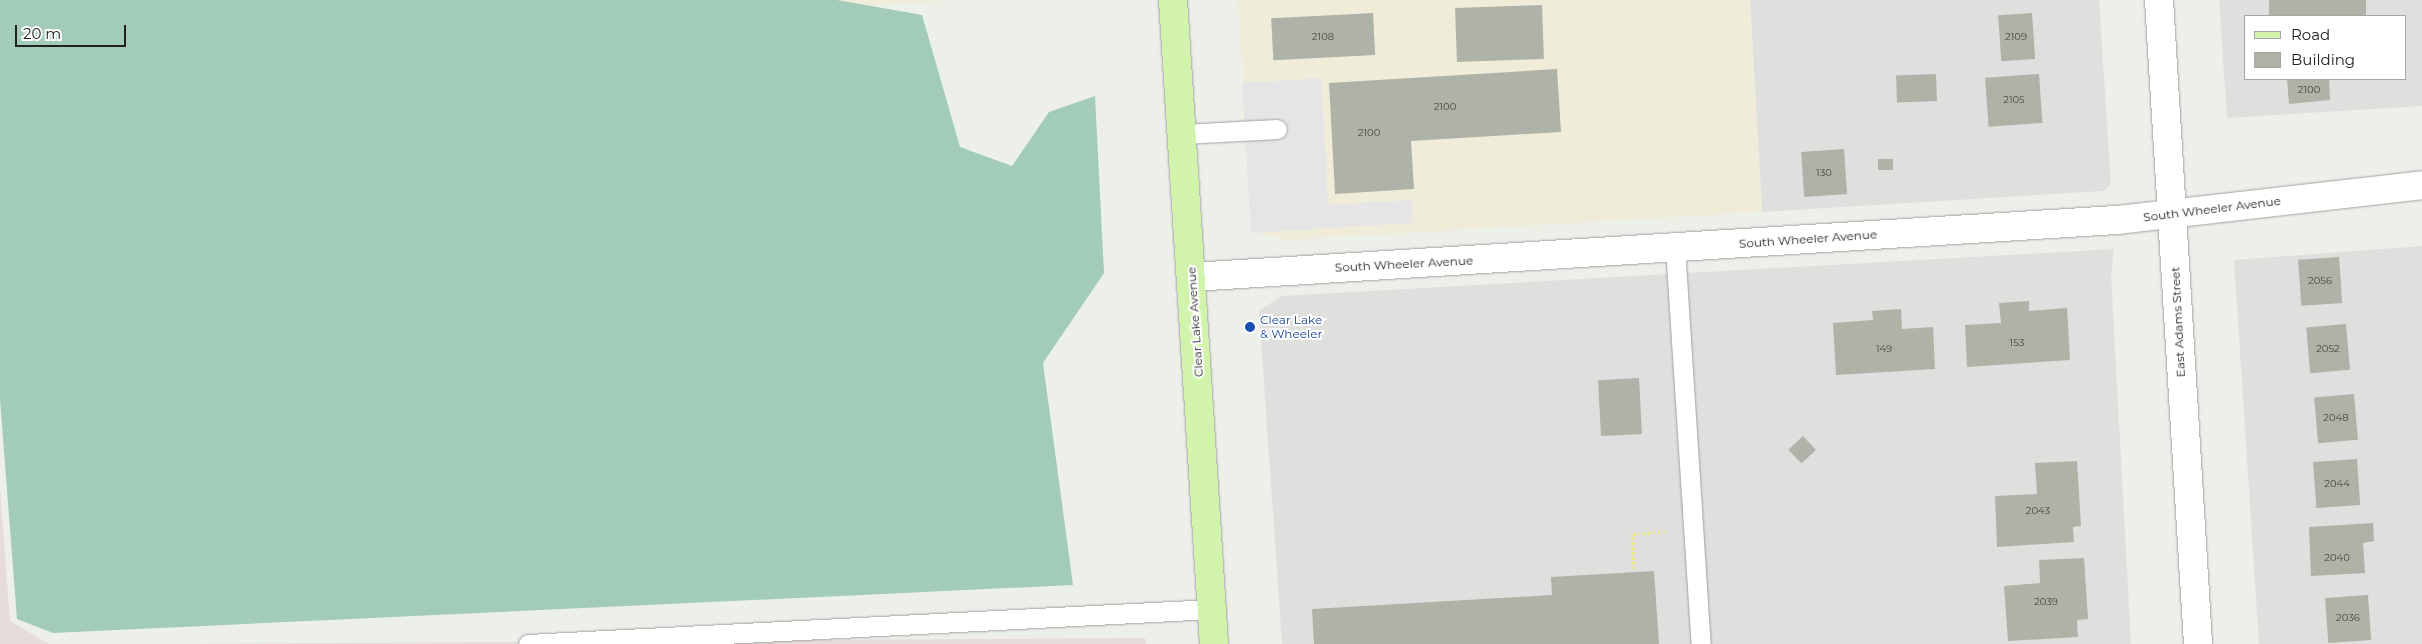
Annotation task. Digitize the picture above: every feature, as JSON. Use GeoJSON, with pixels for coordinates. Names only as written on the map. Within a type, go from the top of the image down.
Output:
{"type":"FeatureCollection","features":[{"type":"Feature","properties":{"kind":"main road","name":"Clear Lake Avenue"},"geometry":{"type":"LineString","coordinates":[[1173,0],[1214,644]]}},
{"type":"Feature","properties":{"kind":"street","name":"East Adams Street"},"geometry":{"type":"LineString","coordinates":[[2158,0],[2173,213],[2198,644]]}},
{"type":"Feature","properties":{"kind":"street","name":"South Wheeler Avenue"},"geometry":{"type":"LineString","coordinates":[[1192,278],[2117,220],[2422,185]]}},
{"type":"Feature","properties":{"kind":"lane"},"geometry":{"type":"LineString","coordinates":[[1182,134],[1277,129]]}},
{"type":"Feature","properties":{"kind":"lane"},"geometry":{"type":"LineString","coordinates":[[1675,247],[1701,644]]}},
{"type":"Feature","properties":{"kind":"lane"},"geometry":{"type":"LineString","coordinates":[[528,644],[1212,609]]}},
{"type":"Feature","properties":{"kind":"path"},"geometry":{"type":"LineString","coordinates":[[1634,569],[1633,534],[1668,531]]}},
{"type":"Feature","properties":{"kind":"shaded area"},"geometry":{"type":"Polygon","coordinates":[[[706,0],[958,0],[707,15],[706,0]]]}},
{"type":"Feature","properties":{"kind":"shaded area"},"geometry":{"type":"Polygon","coordinates":[[[1238,0],[1750,0],[1762,212],[1288,240],[1262,235],[1252,222],[1238,0]]]}},
{"type":"Feature","properties":{"kind":"shaded area"},"geometry":{"type":"Polygon","coordinates":[[[1750,0],[2099,0],[2111,184],[2103,191],[1762,212],[1750,0]]]}},
{"type":"Feature","properties":{"kind":"shaded area"},"geometry":{"type":"Polygon","coordinates":[[[2219,0],[2422,0],[2422,106],[2227,118],[2219,0]]]}},
{"type":"Feature","properties":{"kind":"shaded area"},"geometry":{"type":"Polygon","coordinates":[[[1321,78],[1328,205],[1411,200],[1413,223],[1251,233],[1242,83],[1321,78]]]}},
{"type":"Feature","properties":{"kind":"shaded area"},"geometry":{"type":"Polygon","coordinates":[[[2422,246],[2422,644],[2259,644],[2234,260],[2422,246]]]}},
{"type":"Feature","properties":{"kind":"shaded area"},"geometry":{"type":"Polygon","coordinates":[[[2114,249],[2111,274],[2131,644],[1282,644],[1259,311],[1281,296],[2114,249]]]}},
{"type":"Feature","properties":{"kind":"shaded area"},"geometry":{"type":"Polygon","coordinates":[[[0,488],[10,621],[49,644],[0,644],[0,488]]]}},
{"type":"Feature","properties":{"kind":"shaded area"},"geometry":{"type":"Polygon","coordinates":[[[1145,638],[1146,644],[175,644],[1145,638]]]}},
{"type":"Feature","properties":{"kind":"green space"},"geometry":{"type":"Polygon","coordinates":[[[0,0],[837,0],[922,15],[960,147],[1012,166],[1049,112],[1095,96],[1104,273],[1043,363],[1073,585],[53,633],[17,619],[0,399],[0,0]]]}},
{"type":"Feature","properties":{"kind":"building"},"geometry":{"type":"Polygon","coordinates":[[[2269,0],[2366,0],[2366,15],[2269,15],[2269,0]]]}},
{"type":"Feature","properties":{"kind":"building"},"geometry":{"type":"Polygon","coordinates":[[[1542,5],[1544,59],[1457,62],[1455,8],[1542,5]]]}},
{"type":"Feature","properties":{"kind":"building"},"geometry":{"type":"Polygon","coordinates":[[[1373,13],[1375,55],[1273,60],[1271,18],[1373,13]]]}},
{"type":"Feature","properties":{"kind":"building"},"geometry":{"type":"Polygon","coordinates":[[[2032,13],[2035,59],[2001,61],[1998,15],[2032,13]]]}},
{"type":"Feature","properties":{"kind":"building"},"geometry":{"type":"Polygon","coordinates":[[[1557,69],[1561,132],[1411,141],[1414,189],[1335,194],[1329,83],[1557,69]]]}},
{"type":"Feature","properties":{"kind":"building"},"geometry":{"type":"Polygon","coordinates":[[[1936,74],[1937,101],[1897,102],[1896,75],[1936,74]]]}},
{"type":"Feature","properties":{"kind":"building"},"geometry":{"type":"Polygon","coordinates":[[[2039,74],[2042,123],[1989,127],[1985,78],[2039,74]]]}},
{"type":"Feature","properties":{"kind":"building"},"geometry":{"type":"Polygon","coordinates":[[[2287,80],[2329,80],[2330,100],[2289,104],[2287,80]]]}},
{"type":"Feature","properties":{"kind":"building"},"geometry":{"type":"Polygon","coordinates":[[[1844,149],[1847,194],[1804,197],[1801,152],[1844,149]]]}},
{"type":"Feature","properties":{"kind":"building"},"geometry":{"type":"Polygon","coordinates":[[[1878,159],[1893,159],[1893,170],[1878,170],[1878,159]]]}},
{"type":"Feature","properties":{"kind":"building"},"geometry":{"type":"Polygon","coordinates":[[[2339,257],[2342,303],[2301,306],[2298,260],[2339,257]]]}},
{"type":"Feature","properties":{"kind":"building"},"geometry":{"type":"Polygon","coordinates":[[[2029,301],[2029,311],[2067,308],[2070,360],[1967,367],[1965,325],[2001,323],[1999,303],[2029,301]]]}},
{"type":"Feature","properties":{"kind":"building"},"geometry":{"type":"Polygon","coordinates":[[[1901,309],[1902,329],[1933,327],[1935,369],[1836,375],[1833,323],[1873,320],[1872,311],[1901,309]]]}},
{"type":"Feature","properties":{"kind":"building"},"geometry":{"type":"Polygon","coordinates":[[[2346,324],[2350,370],[2310,373],[2306,327],[2346,324]]]}},
{"type":"Feature","properties":{"kind":"building"},"geometry":{"type":"Polygon","coordinates":[[[1639,378],[1642,434],[1601,436],[1598,380],[1639,378]]]}},
{"type":"Feature","properties":{"kind":"building"},"geometry":{"type":"Polygon","coordinates":[[[2354,394],[2358,440],[2318,443],[2314,397],[2354,394]]]}},
{"type":"Feature","properties":{"kind":"building"},"geometry":{"type":"Polygon","coordinates":[[[1803,436],[1816,450],[1801,464],[1788,450],[1803,436]]]}},
{"type":"Feature","properties":{"kind":"building"},"geometry":{"type":"Polygon","coordinates":[[[2357,459],[2360,505],[2316,508],[2313,462],[2357,459]]]}},
{"type":"Feature","properties":{"kind":"building"},"geometry":{"type":"Polygon","coordinates":[[[2077,461],[2081,526],[2073,527],[2074,542],[1997,547],[1995,496],[2037,494],[2035,463],[2077,461]]]}},
{"type":"Feature","properties":{"kind":"building"},"geometry":{"type":"Polygon","coordinates":[[[2373,523],[2374,541],[2363,543],[2365,573],[2311,576],[2309,527],[2373,523]]]}},
{"type":"Feature","properties":{"kind":"building"},"geometry":{"type":"Polygon","coordinates":[[[2084,558],[2088,619],[2077,620],[2078,637],[2008,641],[2004,586],[2040,583],[2039,560],[2084,558]]]}},
{"type":"Feature","properties":{"kind":"building"},"geometry":{"type":"Polygon","coordinates":[[[1654,571],[1659,644],[1314,644],[1312,609],[1552,595],[1551,577],[1654,571]]]}},
{"type":"Feature","properties":{"kind":"building"},"geometry":{"type":"Polygon","coordinates":[[[2368,595],[2371,640],[2328,643],[2325,598],[2368,595]]]}},
{"type":"Feature","properties":{"kind":"place","name":"Clear Lake & Wheeler"},"geometry":{"type":"Point","coordinates":[1250,327]}}]}
